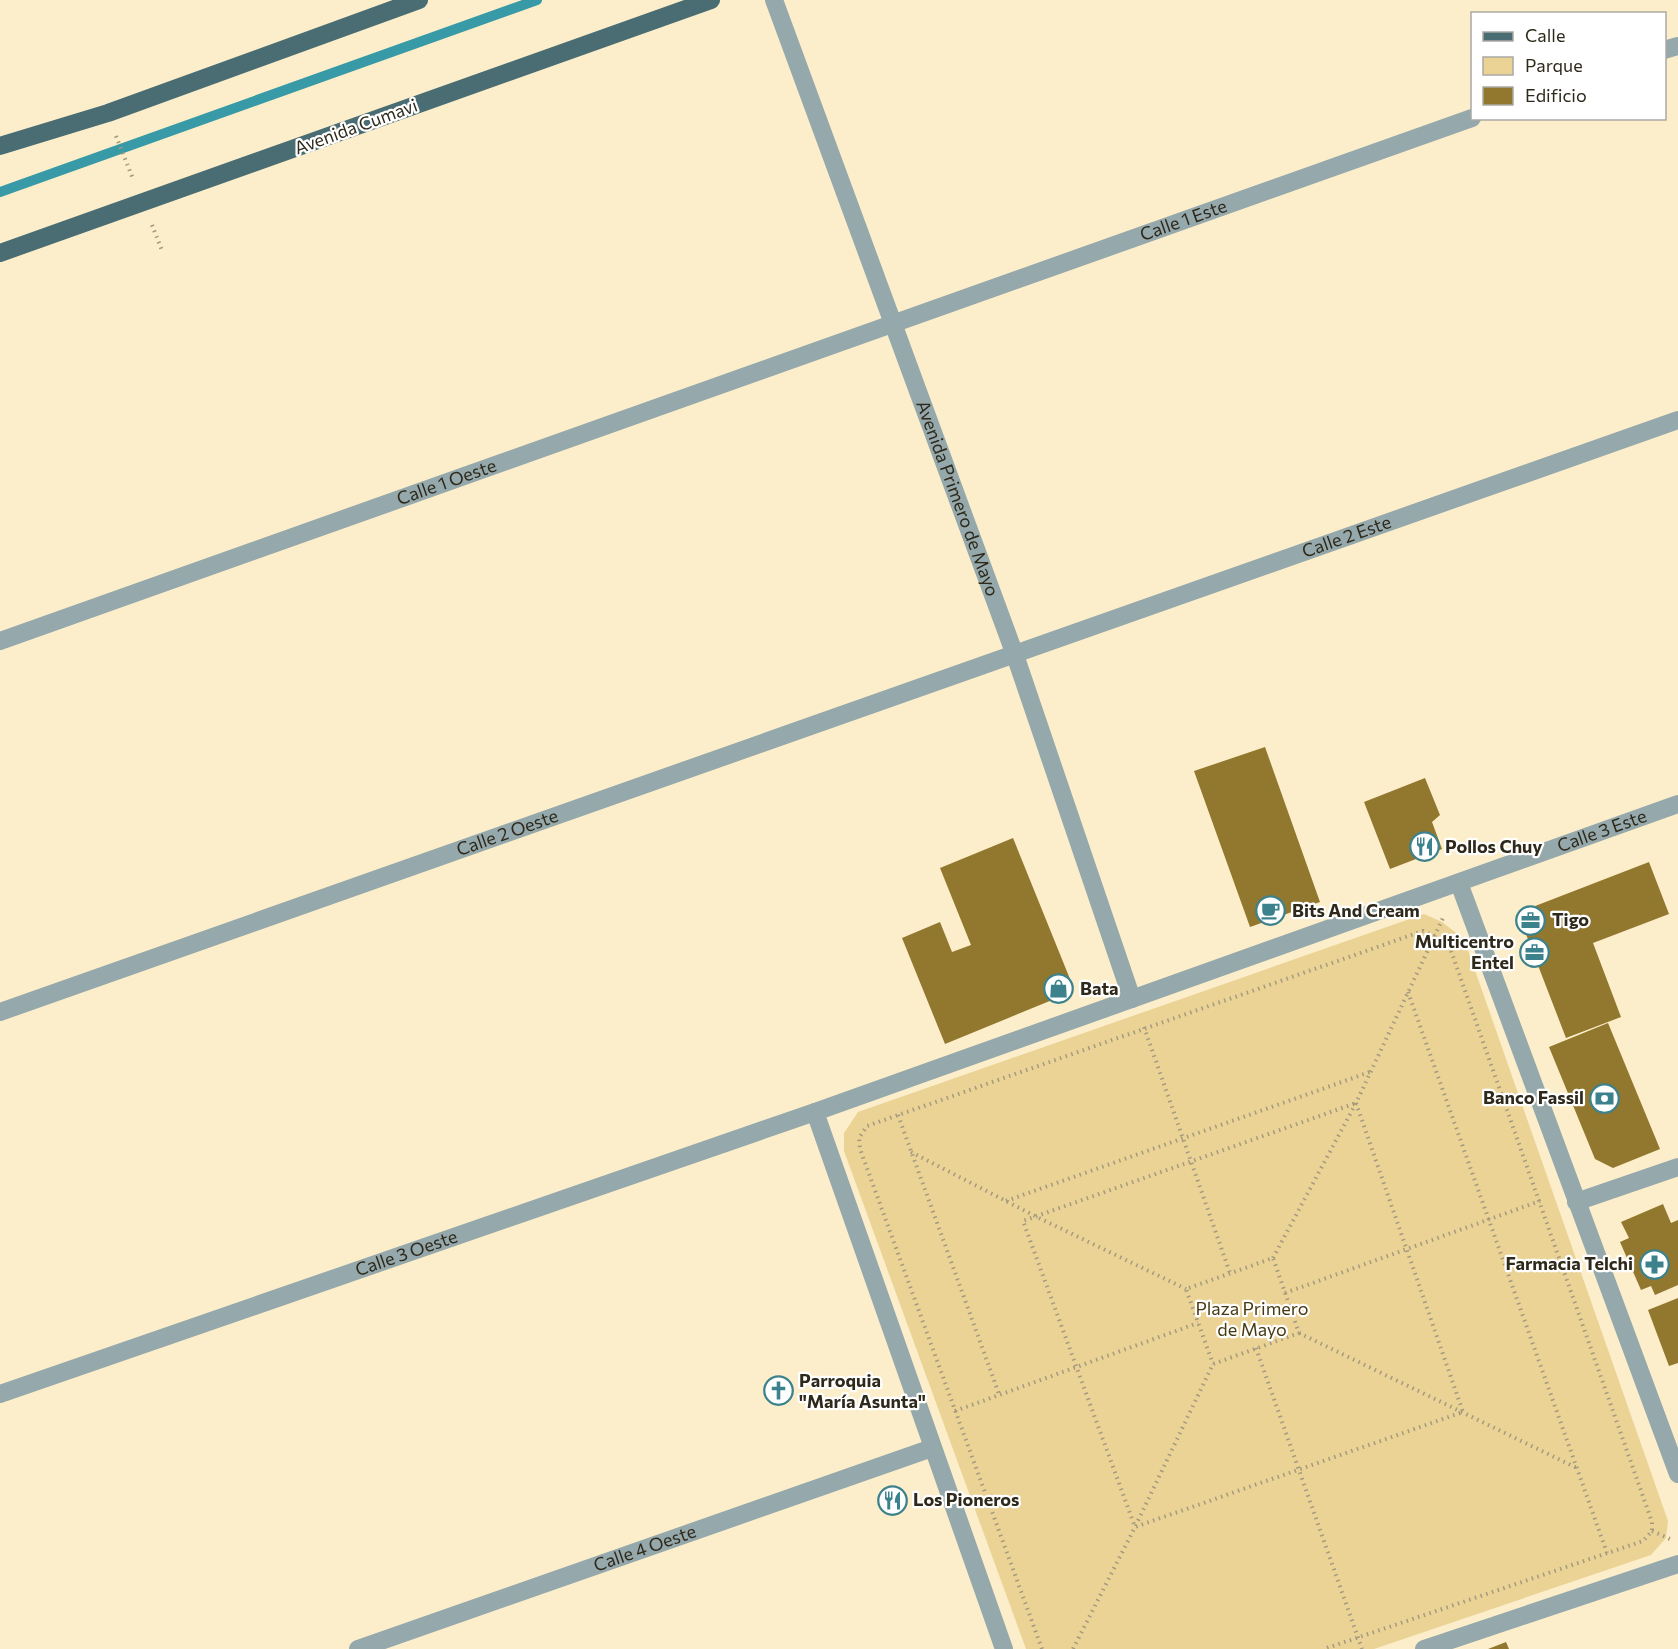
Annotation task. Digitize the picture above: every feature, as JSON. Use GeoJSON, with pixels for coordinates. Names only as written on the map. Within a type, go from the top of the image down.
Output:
{"type":"FeatureCollection","features":[{"type":"Feature","properties":{"kind":"main road"},"geometry":{"type":"LineString","coordinates":[[1,142],[108,113],[419,0]]}},
{"type":"Feature","properties":{"kind":"main road","name":"Avenida Cumavi"},"geometry":{"type":"LineString","coordinates":[[0,253],[711,0]]}},
{"type":"Feature","properties":{"kind":"street","name":"Avenida Primero de Mayo"},"geometry":{"type":"LineString","coordinates":[[774,0],[1015,655],[1132,999]]}},
{"type":"Feature","properties":{"kind":"street","name":"Calle 1 Este"},"geometry":{"type":"LineString","coordinates":[[894,323],[1471,119]]}},
{"type":"Feature","properties":{"kind":"street","name":"Calle 1 Oeste"},"geometry":{"type":"LineString","coordinates":[[0,641],[894,323]]}},
{"type":"Feature","properties":{"kind":"street","name":"Calle 2 Este"},"geometry":{"type":"LineString","coordinates":[[1015,655],[1678,420]]}},
{"type":"Feature","properties":{"kind":"street","name":"Calle 2 Oeste"},"geometry":{"type":"LineString","coordinates":[[0,1012],[1015,655]]}},
{"type":"Feature","properties":{"kind":"street","name":"Calle 3 Este"},"geometry":{"type":"LineString","coordinates":[[1459,883],[1678,804]]}},
{"type":"Feature","properties":{"kind":"street"},"geometry":{"type":"LineString","coordinates":[[1004,1649],[815,1112],[1459,883],[1678,1474]]}},
{"type":"Feature","properties":{"kind":"street","name":"Calle 3 Oeste"},"geometry":{"type":"LineString","coordinates":[[0,1394],[815,1112]]}},
{"type":"Feature","properties":{"kind":"street"},"geometry":{"type":"LineString","coordinates":[[1576,1202],[1678,1167]]}},
{"type":"Feature","properties":{"kind":"street","name":"Calle 4 Oeste"},"geometry":{"type":"LineString","coordinates":[[358,1649],[932,1448]]}},
{"type":"Feature","properties":{"kind":"street"},"geometry":{"type":"LineString","coordinates":[[1424,1649],[1678,1564]]}},
{"type":"Feature","properties":{"kind":"path"},"geometry":{"type":"LineString","coordinates":[[118,141],[134,181]]}},
{"type":"Feature","properties":{"kind":"path"},"geometry":{"type":"LineString","coordinates":[[1042,1649],[860,1149],[860,1138],[867,1126],[1423,931],[1435,936],[1450,948],[1652,1522],[1652,1531],[1642,1541],[1324,1649]]}},
{"type":"Feature","properties":{"kind":"path"},"geometry":{"type":"LineString","coordinates":[[1186,1289],[1273,1258],[1356,1103],[1435,936]]}},
{"type":"Feature","properties":{"kind":"path"},"geometry":{"type":"LineString","coordinates":[[1408,992],[1607,1553]]}},
{"type":"Feature","properties":{"kind":"path"},"geometry":{"type":"LineString","coordinates":[[1132,999],[1145,1029],[1230,1273]]}},
{"type":"Feature","properties":{"kind":"path"},"geometry":{"type":"LineString","coordinates":[[1006,1201],[1371,1072]]}},
{"type":"Feature","properties":{"kind":"path"},"geometry":{"type":"LineString","coordinates":[[1135,1527],[1023,1221],[1356,1103]]}},
{"type":"Feature","properties":{"kind":"path"},"geometry":{"type":"LineString","coordinates":[[1356,1103],[1462,1412]]}},
{"type":"Feature","properties":{"kind":"path"},"geometry":{"type":"LineString","coordinates":[[898,1115],[999,1394]]}},
{"type":"Feature","properties":{"kind":"path"},"geometry":{"type":"LineString","coordinates":[[911,1152],[1037,1217],[1186,1289],[1213,1364]]}},
{"type":"Feature","properties":{"kind":"path"},"geometry":{"type":"LineString","coordinates":[[1285,1293],[1540,1201]]}},
{"type":"Feature","properties":{"kind":"path"},"geometry":{"type":"LineString","coordinates":[[1273,1258],[1299,1333],[1577,1468]]}},
{"type":"Feature","properties":{"kind":"path"},"geometry":{"type":"LineString","coordinates":[[955,1410],[1198,1323]]}},
{"type":"Feature","properties":{"kind":"path"},"geometry":{"type":"LineString","coordinates":[[1074,1649],[1213,1364],[1299,1333]]}},
{"type":"Feature","properties":{"kind":"path"},"geometry":{"type":"LineString","coordinates":[[1256,1348],[1362,1649]]}},
{"type":"Feature","properties":{"kind":"path"},"geometry":{"type":"LineString","coordinates":[[1135,1527],[1462,1412]]}},
{"type":"Feature","properties":{"kind":"path"},"geometry":{"type":"LineString","coordinates":[[1652,1531],[1678,1542]]}},
{"type":"Feature","properties":{"kind":"green space","name":"Plaza Primero de Mayo"},"geometry":{"type":"Polygon","coordinates":[[[1424,914],[1442,922],[1464,939],[1668,1521],[1666,1538],[1651,1555],[1374,1649],[1026,1649],[844,1151],[844,1133],[858,1112],[1424,914]]]}},
{"type":"Feature","properties":{"kind":"building"},"geometry":{"type":"Polygon","coordinates":[[[1265,747],[1320,902],[1250,927],[1194,771],[1265,747]]]}},
{"type":"Feature","properties":{"kind":"building"},"geometry":{"type":"Polygon","coordinates":[[[1425,778],[1440,815],[1432,822],[1442,849],[1390,869],[1364,802],[1425,778]]]}},
{"type":"Feature","properties":{"kind":"building"},"geometry":{"type":"Polygon","coordinates":[[[1013,838],[1070,979],[1062,996],[945,1044],[902,938],[940,922],[952,952],[971,945],[940,868],[1013,838]]]}},
{"type":"Feature","properties":{"kind":"building"},"geometry":{"type":"Polygon","coordinates":[[[1649,862],[1669,914],[1593,943],[1621,1017],[1566,1038],[1524,929],[1530,908],[1649,862]]]}},
{"type":"Feature","properties":{"kind":"building","name":"Banco Fassil"},"geometry":{"type":"Polygon","coordinates":[[[1608,1023],[1660,1149],[1613,1168],[1595,1159],[1549,1047],[1608,1023]]]}},
{"type":"Feature","properties":{"kind":"building","name":"Farmacia Telchi"},"geometry":{"type":"Polygon","coordinates":[[[1663,1204],[1671,1223],[1678,1220],[1678,1285],[1655,1295],[1651,1286],[1641,1290],[1620,1242],[1629,1238],[1621,1222],[1663,1204]]]}},
{"type":"Feature","properties":{"kind":"building"},"geometry":{"type":"Polygon","coordinates":[[[1678,1298],[1678,1363],[1669,1366],[1648,1310],[1678,1298]]]}},
{"type":"Feature","properties":{"kind":"building"},"geometry":{"type":"Polygon","coordinates":[[[1506,1642],[1509,1649],[1488,1649],[1506,1642]]]}},
{"type":"Feature","properties":{"kind":"waterway"},"geometry":{"type":"LineString","coordinates":[[0,192],[537,0]]}},
{"type":"Feature","properties":{"kind":"place","name":"Pollos Chuy"},"geometry":{"type":"Point","coordinates":[1424,847]}},
{"type":"Feature","properties":{"kind":"place","name":"Bits And Cream"},"geometry":{"type":"Point","coordinates":[1271,911]}},
{"type":"Feature","properties":{"kind":"place","name":"Tigo"},"geometry":{"type":"Point","coordinates":[1531,920]}},
{"type":"Feature","properties":{"kind":"place","name":"Multicentro Entel"},"geometry":{"type":"Point","coordinates":[1535,952]}},
{"type":"Feature","properties":{"kind":"place","name":"Bata"},"geometry":{"type":"Point","coordinates":[1059,989]}},
{"type":"Feature","properties":{"kind":"place","name":"Banco Fassil"},"geometry":{"type":"Point","coordinates":[1605,1098]}},
{"type":"Feature","properties":{"kind":"place","name":"Farmacia Telchi"},"geometry":{"type":"Point","coordinates":[1654,1264]}},
{"type":"Feature","properties":{"kind":"place","name":"Parroquia \"María Asunta\""},"geometry":{"type":"Point","coordinates":[778,1391]}},
{"type":"Feature","properties":{"kind":"place","name":"Los Pioneros"},"geometry":{"type":"Point","coordinates":[892,1500]}}]}
